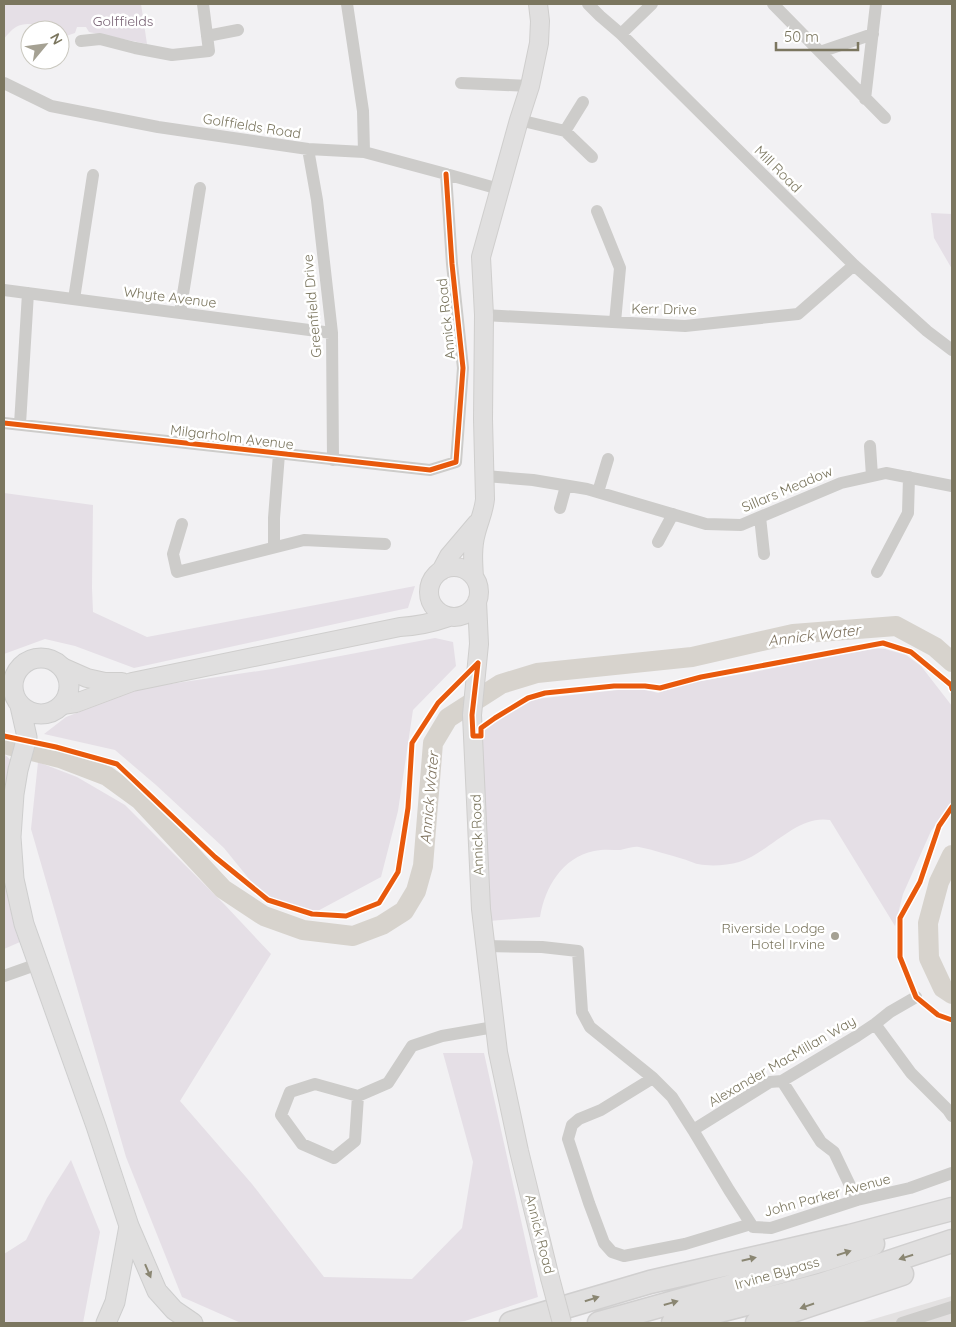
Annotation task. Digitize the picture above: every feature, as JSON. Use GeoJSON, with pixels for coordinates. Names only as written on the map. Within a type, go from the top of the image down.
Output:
{"type":"FeatureCollection","features":[{"type":"Feature","properties":{"kind":"highway"},"geometry":{"type":"LineString","coordinates":[[511,1323],[650,1282],[850,1236],[952,1209]]}},
{"type":"Feature","properties":{"kind":"highway","name":"Irvine Bypass"},"geometry":{"type":"LineString","coordinates":[[599,1323],[824,1260],[952,1218]]}},
{"type":"Feature","properties":{"kind":"highway","name":"Irvine Bypass"},"geometry":{"type":"LineString","coordinates":[[673,1323],[820,1285],[952,1241]]}},
{"type":"Feature","properties":{"kind":"highway"},"geometry":{"type":"LineString","coordinates":[[757,1323],[922,1268],[952,1255]]}},
{"type":"Feature","properties":{"kind":"main road"},"geometry":{"type":"LineString","coordinates":[[474,577],[473,550],[475,535],[484,510],[485,476],[483,401],[484,315],[481,257],[518,120],[530,86],[539,43],[540,21],[538,4]]}},
{"type":"Feature","properties":{"kind":"main road"},"geometry":{"type":"LineString","coordinates":[[441,571],[449,556],[480,519]]}},
{"type":"Feature","properties":{"kind":"main road"},"geometry":{"type":"LineString","coordinates":[[13,698],[29,712],[38,714],[132,682],[400,627],[433,623],[452,617],[464,615],[471,610],[477,601],[479,591],[477,582],[465,570],[456,567],[447,568],[434,576],[429,592],[430,599],[439,612],[452,617],[464,624],[479,644]]}},
{"type":"Feature","properties":{"kind":"main road"},"geometry":{"type":"LineString","coordinates":[[400,627],[418,614],[430,599]]}},
{"type":"Feature","properties":{"kind":"main road","name":"Annick Road"},"geometry":{"type":"LineString","coordinates":[[477,601],[478,668],[472,715],[479,879],[494,1027],[519,1152],[562,1323]]}},
{"type":"Feature","properties":{"kind":"main road"},"geometry":{"type":"LineString","coordinates":[[27,737],[13,698],[11,670],[30,659],[44,658],[54,660],[62,667],[87,678],[105,682],[132,682]]}},
{"type":"Feature","properties":{"kind":"main road"},"geometry":{"type":"LineString","coordinates":[[62,667],[69,680],[67,696],[27,737],[18,770],[11,837],[14,879],[24,924],[96,1126],[129,1226],[157,1291],[174,1310],[193,1323]]}},
{"type":"Feature","properties":{"kind":"main road"},"geometry":{"type":"LineString","coordinates":[[106,1323],[115,1302],[129,1226]]}},
{"type":"Feature","properties":{"kind":"street"},"geometry":{"type":"LineString","coordinates":[[81,40],[100,39],[172,55],[209,51],[203,4]]}},
{"type":"Feature","properties":{"kind":"street"},"geometry":{"type":"LineString","coordinates":[[347,4],[364,111],[364,152]]}},
{"type":"Feature","properties":{"kind":"street","name":"Mill Road"},"geometry":{"type":"LineString","coordinates":[[588,4],[621,34],[854,265],[927,331],[950,345]]}},
{"type":"Feature","properties":{"kind":"street"},"geometry":{"type":"LineString","coordinates":[[621,34],[652,4]]}},
{"type":"Feature","properties":{"kind":"street"},"geometry":{"type":"LineString","coordinates":[[773,4],[885,118]]}},
{"type":"Feature","properties":{"kind":"street"},"geometry":{"type":"LineString","coordinates":[[865,99],[876,4]]}},
{"type":"Feature","properties":{"kind":"street"},"geometry":{"type":"LineString","coordinates":[[207,36],[238,30]]}},
{"type":"Feature","properties":{"kind":"street"},"geometry":{"type":"LineString","coordinates":[[820,52],[873,34]]}},
{"type":"Feature","properties":{"kind":"street","name":"Golffields Road"},"geometry":{"type":"LineString","coordinates":[[4,83],[51,106],[158,127],[308,150],[364,152],[498,190]]}},
{"type":"Feature","properties":{"kind":"street"},"geometry":{"type":"LineString","coordinates":[[461,83],[530,86]]}},
{"type":"Feature","properties":{"kind":"street"},"geometry":{"type":"LineString","coordinates":[[565,131],[582,102]]}},
{"type":"Feature","properties":{"kind":"street"},"geometry":{"type":"LineString","coordinates":[[518,120],[565,131],[592,157]]}},
{"type":"Feature","properties":{"kind":"street","name":"Greenfield Drive"},"geometry":{"type":"LineString","coordinates":[[308,150],[317,200],[332,333],[333,460]]}},
{"type":"Feature","properties":{"kind":"street"},"geometry":{"type":"LineString","coordinates":[[74,299],[93,174]]}},
{"type":"Feature","properties":{"kind":"street","name":"Annick Road"},"geometry":{"type":"LineString","coordinates":[[446,174],[452,264],[463,368],[456,462]]}},
{"type":"Feature","properties":{"kind":"street"},"geometry":{"type":"LineString","coordinates":[[180,313],[200,188]]}},
{"type":"Feature","properties":{"kind":"street"},"geometry":{"type":"LineString","coordinates":[[597,211],[620,268],[615,322]]}},
{"type":"Feature","properties":{"kind":"street","name":"Kerr Drive"},"geometry":{"type":"LineString","coordinates":[[484,315],[685,326],[798,314],[854,265]]}},
{"type":"Feature","properties":{"kind":"street","name":"Whyte Avenue"},"geometry":{"type":"LineString","coordinates":[[4,290],[332,333]]}},
{"type":"Feature","properties":{"kind":"street"},"geometry":{"type":"LineString","coordinates":[[20,424],[28,293]]}},
{"type":"Feature","properties":{"kind":"street","name":"Milgarholm Avenue"},"geometry":{"type":"LineString","coordinates":[[4,423],[430,470],[456,462]]}},
{"type":"Feature","properties":{"kind":"street"},"geometry":{"type":"LineString","coordinates":[[870,446],[872,476]]}},
{"type":"Feature","properties":{"kind":"street"},"geometry":{"type":"LineString","coordinates":[[274,547],[274,518],[279,454]]}},
{"type":"Feature","properties":{"kind":"street"},"geometry":{"type":"LineString","coordinates":[[598,492],[608,459]]}},
{"type":"Feature","properties":{"kind":"street","name":"Sillars Meadow"},"geometry":{"type":"LineString","coordinates":[[485,476],[534,480],[587,489],[706,524],[741,525],[840,482],[886,473],[952,486]]}},
{"type":"Feature","properties":{"kind":"street"},"geometry":{"type":"LineString","coordinates":[[877,572],[908,513],[909,477]]}},
{"type":"Feature","properties":{"kind":"street"},"geometry":{"type":"LineString","coordinates":[[560,508],[566,486]]}},
{"type":"Feature","properties":{"kind":"street"},"geometry":{"type":"LineString","coordinates":[[658,542],[673,514]]}},
{"type":"Feature","properties":{"kind":"street"},"geometry":{"type":"LineString","coordinates":[[760,517],[764,554]]}},
{"type":"Feature","properties":{"kind":"street"},"geometry":{"type":"LineString","coordinates":[[182,524],[173,554],[177,572],[304,540],[385,544]]}},
{"type":"Feature","properties":{"kind":"street"},"geometry":{"type":"LineString","coordinates":[[485,946],[542,947],[578,951],[582,1012],[590,1027],[653,1078],[672,1097],[751,1224]]}},
{"type":"Feature","properties":{"kind":"street"},"geometry":{"type":"LineString","coordinates":[[4,976],[38,964]]}},
{"type":"Feature","properties":{"kind":"street","name":"Alexander MacMillan Way"},"geometry":{"type":"LineString","coordinates":[[693,1130],[770,1082],[782,1081],[916,997]]}},
{"type":"Feature","properties":{"kind":"street"},"geometry":{"type":"LineString","coordinates":[[875,1024],[911,1073],[952,1116]]}},
{"type":"Feature","properties":{"kind":"street"},"geometry":{"type":"LineString","coordinates":[[358,1096],[355,1141],[334,1158],[302,1144],[281,1115],[290,1092],[314,1084],[358,1096],[388,1082],[412,1046],[442,1036],[494,1027]]}},
{"type":"Feature","properties":{"kind":"street","name":"John Parker Avenue"},"geometry":{"type":"LineString","coordinates":[[653,1078],[601,1110],[579,1119],[572,1125],[568,1139],[604,1243],[612,1252],[624,1256],[684,1244],[751,1224],[753,1227],[772,1228],[857,1200],[910,1188],[952,1173]]}},
{"type":"Feature","properties":{"kind":"street"},"geometry":{"type":"LineString","coordinates":[[782,1081],[821,1142],[834,1152],[857,1200]]}},
{"type":"Feature","properties":{"kind":"street"},"geometry":{"type":"LineString","coordinates":[[902,1323],[916,1321],[952,1307]]}},
{"type":"Feature","properties":{"kind":"shaded area"},"geometry":{"type":"Polygon","coordinates":[[[952,1296],[952,1323],[860,1323],[952,1296]]]}},
{"type":"Feature","properties":{"kind":"green space","name":"Golffields"},"geometry":{"type":"Polygon","coordinates":[[[4,4],[141,4],[147,44],[89,32],[86,27],[77,27],[75,33],[70,35],[70,20],[20,20],[20,26],[11,31],[4,39],[4,4]]]}},
{"type":"Feature","properties":{"kind":"green space"},"geometry":{"type":"Polygon","coordinates":[[[931,213],[952,214],[952,269],[934,238],[931,213]]]}},
{"type":"Feature","properties":{"kind":"green space"},"geometry":{"type":"Polygon","coordinates":[[[4,493],[93,505],[93,612],[147,637],[415,586],[408,608],[134,668],[75,646],[45,639],[4,654],[4,493]]]}},
{"type":"Feature","properties":{"kind":"green space"},"geometry":{"type":"Polygon","coordinates":[[[435,638],[453,642],[456,666],[413,710],[398,811],[381,877],[312,914],[262,895],[224,848],[115,750],[44,734],[66,717],[143,688],[272,669],[435,638]]]}},
{"type":"Feature","properties":{"kind":"green space"},"geometry":{"type":"Polygon","coordinates":[[[871,648],[885,649],[906,655],[921,666],[952,706],[952,805],[931,831],[903,894],[895,926],[830,820],[806,823],[783,835],[750,857],[726,865],[699,864],[639,847],[594,851],[573,860],[557,875],[546,895],[540,917],[489,921],[482,733],[485,727],[512,710],[536,699],[627,689],[643,689],[658,693],[692,682],[749,673],[871,648]]]}},
{"type":"Feature","properties":{"kind":"green space"},"geometry":{"type":"Polygon","coordinates":[[[4,754],[12,761],[20,942],[4,949],[4,754]]]}},
{"type":"Feature","properties":{"kind":"green space"},"geometry":{"type":"Polygon","coordinates":[[[38,762],[77,777],[125,805],[271,954],[180,1101],[252,1184],[324,1277],[412,1279],[462,1228],[473,1162],[443,1053],[484,1053],[538,1297],[465,1321],[449,1323],[241,1323],[182,1297],[126,1157],[31,829],[38,762]]]}},
{"type":"Feature","properties":{"kind":"green space"},"geometry":{"type":"Polygon","coordinates":[[[71,1160],[100,1232],[83,1323],[4,1323],[4,1254],[26,1240],[47,1198],[71,1160]]]}},
{"type":"Feature","properties":{"kind":"waterway","name":"Annick Water"},"geometry":{"type":"LineString","coordinates":[[4,744],[60,758],[107,776],[140,800],[223,889],[264,916],[303,930],[353,936],[382,925],[404,911],[416,891],[423,866],[433,743],[448,718],[501,684],[537,673],[692,657],[793,634],[896,626],[935,647],[952,662]]}},
{"type":"Feature","properties":{"kind":"waterway","name":"Annick Water"},"geometry":{"type":"LineString","coordinates":[[952,855],[939,882],[928,923],[929,958],[943,988],[952,994]]}},
{"type":"Feature","properties":{"kind":"cycle path"},"geometry":{"type":"LineString","coordinates":[[4,423],[430,470],[456,462],[463,368],[452,264],[446,174]]}},
{"type":"Feature","properties":{"kind":"cycle path"},"geometry":{"type":"LineString","coordinates":[[478,663],[472,715],[473,736],[481,736],[481,728],[528,698],[545,693],[614,686],[660,688],[701,677],[883,643],[911,652],[951,685],[952,689]]}},
{"type":"Feature","properties":{"kind":"cycle path"},"geometry":{"type":"LineString","coordinates":[[4,736],[56,747],[117,764],[215,857],[268,900],[312,914],[346,916],[379,903],[398,872],[408,808],[412,743],[438,703],[478,663]]}},
{"type":"Feature","properties":{"kind":"cycle path"},"geometry":{"type":"LineString","coordinates":[[952,807],[939,826],[920,882],[900,918],[900,957],[916,997],[938,1015],[952,1020]]}},
{"type":"Feature","properties":{"kind":"place","name":"Riverside Lodge Hotel Irvine"},"geometry":{"type":"Point","coordinates":[835,936]}}]}
